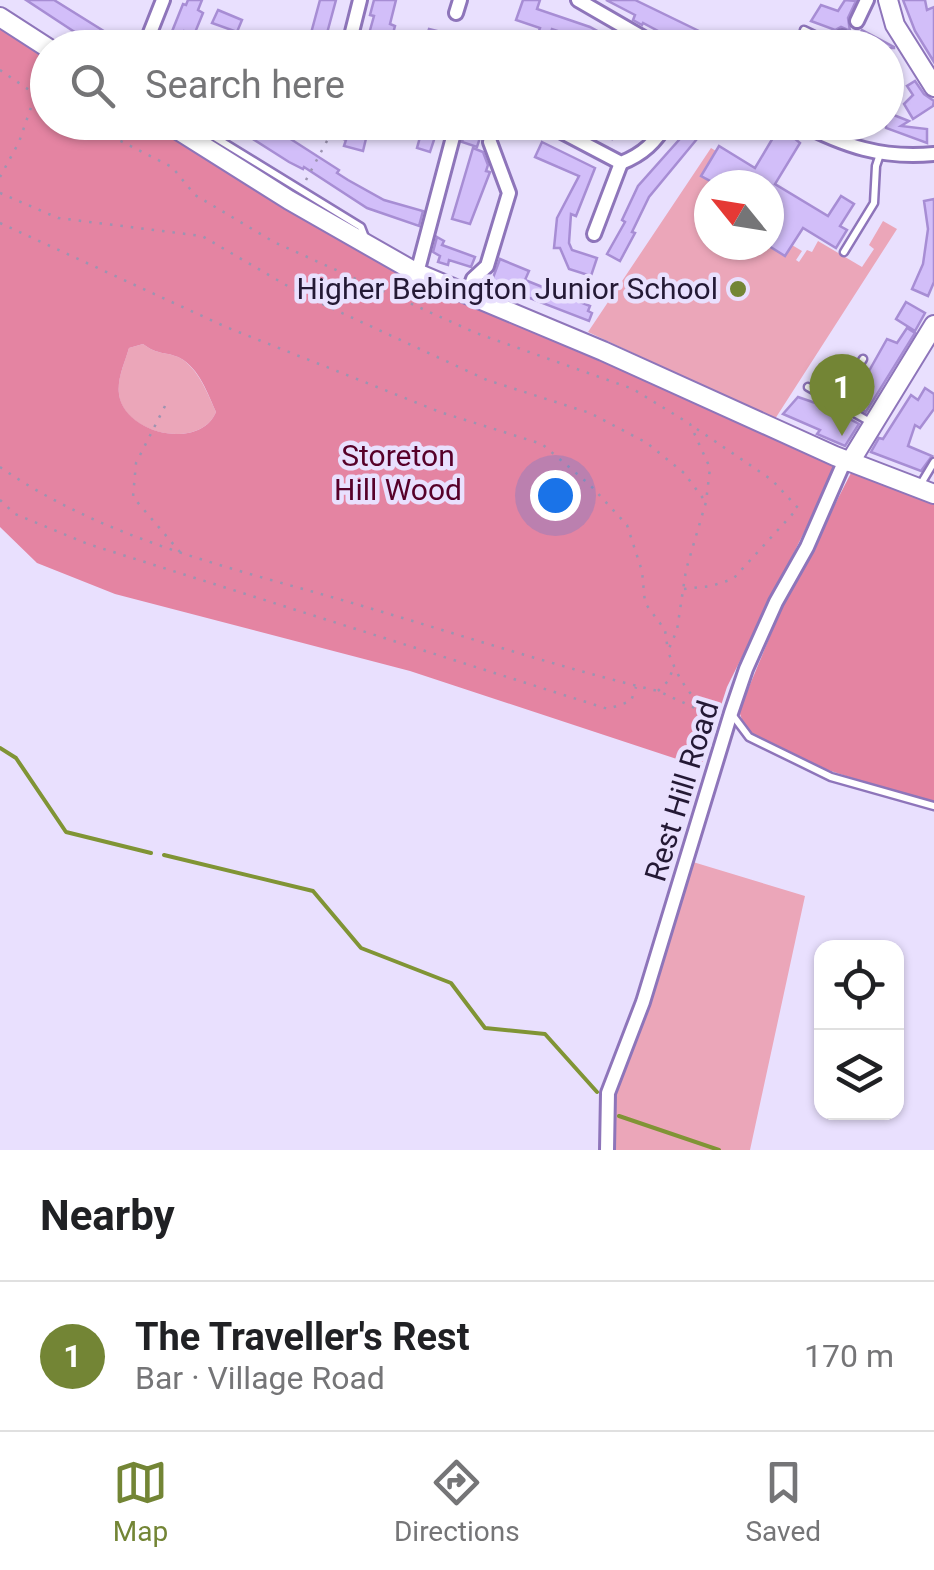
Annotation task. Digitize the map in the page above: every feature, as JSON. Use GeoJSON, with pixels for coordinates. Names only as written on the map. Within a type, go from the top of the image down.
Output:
{"type":"FeatureCollection","features":[{"type":"Feature","properties":{"kind":"main road"},"geometry":{"type":"LineString","coordinates":[[888,0],[898,30]]}},
{"type":"Feature","properties":{"kind":"main road"},"geometry":{"type":"LineString","coordinates":[[0,17],[30,36]]}},
{"type":"Feature","properties":{"kind":"main road"},"geometry":{"type":"LineString","coordinates":[[904,39],[934,86]]}},
{"type":"Feature","properties":{"kind":"main road"},"geometry":{"type":"LineString","coordinates":[[194,140],[369,248],[417,273],[926,491]]}},
{"type":"Feature","properties":{"kind":"main road"},"geometry":{"type":"LineString","coordinates":[[850,457],[934,325]]}},
{"type":"Feature","properties":{"kind":"street"},"geometry":{"type":"LineString","coordinates":[[151,30],[163,0]]}},
{"type":"Feature","properties":{"kind":"street"},"geometry":{"type":"LineString","coordinates":[[352,30],[360,0]]}},
{"type":"Feature","properties":{"kind":"street"},"geometry":{"type":"LineString","coordinates":[[578,0],[630,30]]}},
{"type":"Feature","properties":{"kind":"street"},"geometry":{"type":"LineString","coordinates":[[857,21],[867,0]]}},
{"type":"Feature","properties":{"kind":"street"},"geometry":{"type":"LineString","coordinates":[[417,273],[453,140]]}},
{"type":"Feature","properties":{"kind":"street"},"geometry":{"type":"LineString","coordinates":[[577,140],[621,163],[640,156],[656,140]]}},
{"type":"Feature","properties":{"kind":"street"},"geometry":{"type":"LineString","coordinates":[[834,140],[898,157],[934,154]]}},
{"type":"Feature","properties":{"kind":"street"},"geometry":{"type":"LineString","coordinates":[[467,295],[474,278],[486,266],[509,192],[490,142]]}},
{"type":"Feature","properties":{"kind":"street"},"geometry":{"type":"LineString","coordinates":[[594,234],[621,163]]}},
{"type":"Feature","properties":{"kind":"street"},"geometry":{"type":"LineString","coordinates":[[490,196],[506,202]]}},
{"type":"Feature","properties":{"kind":"street","name":"Rest Hill Road"},"geometry":{"type":"LineString","coordinates":[[608,1150],[608,1093],[643,1002],[746,668],[850,457]]}},
{"type":"Feature","properties":{"kind":"lane"},"geometry":{"type":"LineString","coordinates":[[219,140],[361,228],[369,248]]}},
{"type":"Feature","properties":{"kind":"lane"},"geometry":{"type":"LineString","coordinates":[[844,252],[874,203],[880,154]]}},
{"type":"Feature","properties":{"kind":"lane"},"geometry":{"type":"LineString","coordinates":[[836,402],[864,359]]}},
{"type":"Feature","properties":{"kind":"lane"},"geometry":{"type":"LineString","coordinates":[[808,386],[873,423]]}},
{"type":"Feature","properties":{"kind":"lane"},"geometry":{"type":"LineString","coordinates":[[926,491],[934,462]]}},
{"type":"Feature","properties":{"kind":"lane"},"geometry":{"type":"LineString","coordinates":[[731,713],[749,737],[831,777],[934,806]]}},
{"type":"Feature","properties":{"kind":"path"},"geometry":{"type":"LineString","coordinates":[[0,70],[30,91]]}},
{"type":"Feature","properties":{"kind":"path"},"geometry":{"type":"LineString","coordinates":[[0,177],[19,142],[30,108]]}},
{"type":"Feature","properties":{"kind":"path"},"geometry":{"type":"LineString","coordinates":[[119,140],[172,167],[195,195],[274,242],[476,333],[633,389],[772,480],[798,508],[734,579],[684,589]]}},
{"type":"Feature","properties":{"kind":"path"},"geometry":{"type":"LineString","coordinates":[[300,190],[327,140]]}},
{"type":"Feature","properties":{"kind":"path"},"geometry":{"type":"LineString","coordinates":[[0,193],[58,218],[202,236],[303,294],[488,380],[590,412],[648,444],[684,472],[706,502]]}},
{"type":"Feature","properties":{"kind":"path"},"geometry":{"type":"LineString","coordinates":[[0,223],[226,327],[440,412],[542,444],[590,485],[627,525],[642,571],[645,603],[665,630],[674,668],[700,705],[718,715],[731,713]]}},
{"type":"Feature","properties":{"kind":"path"},"geometry":{"type":"LineString","coordinates":[[165,406],[136,463],[133,497],[181,553]]}},
{"type":"Feature","properties":{"kind":"path"},"geometry":{"type":"LineString","coordinates":[[668,651],[677,630],[710,468],[690,424]]}},
{"type":"Feature","properties":{"kind":"path"},"geometry":{"type":"LineString","coordinates":[[0,467],[37,493],[181,553],[658,691],[717,719],[731,713]]}},
{"type":"Feature","properties":{"kind":"path"},"geometry":{"type":"LineString","coordinates":[[0,500],[15,514],[88,544],[608,709],[632,701],[636,686]]}},
{"type":"Feature","properties":{"kind":"path"},"geometry":{"type":"LineString","coordinates":[[658,691],[674,668]]}},
{"type":"Feature","properties":{"kind":"shaded area","name":"Higher Bebington Junior School"},"geometry":{"type":"Polygon","coordinates":[[[711,148],[716,151],[705,170],[696,170],[711,148]]]}},
{"type":"Feature","properties":{"kind":"shaded area","name":"Higher Bebington Junior School"},"geometry":{"type":"Polygon","coordinates":[[[694,173],[694,260],[784,260],[792,245],[802,251],[796,260],[799,262],[818,241],[862,267],[874,249],[869,245],[883,221],[897,229],[775,419],[588,332],[694,173]]]}},
{"type":"Feature","properties":{"kind":"shaded area"},"geometry":{"type":"Polygon","coordinates":[[[143,344],[180,358],[192,368],[216,412],[207,424],[195,431],[163,433],[147,428],[124,408],[119,394],[122,370],[129,348],[143,344]]]}},
{"type":"Feature","properties":{"kind":"shaded area"},"geometry":{"type":"Polygon","coordinates":[[[693,862],[805,896],[750,1150],[614,1150],[617,1093],[656,985],[693,862]]]}},
{"type":"Feature","properties":{"kind":"green space","name":"Storeton Hill Wood"},"geometry":{"type":"Polygon","coordinates":[[[0,26],[30,48],[30,140],[182,140],[393,268],[838,464],[727,687],[701,767],[410,671],[115,594],[37,563],[0,527],[0,26]],[[143,344],[129,348],[119,382],[124,408],[148,428],[163,433],[195,431],[216,412],[206,390],[187,362],[143,344]]]}},
{"type":"Feature","properties":{"kind":"green space"},"geometry":{"type":"Polygon","coordinates":[[[853,469],[934,500],[934,802],[833,772],[778,749],[745,726],[739,711],[780,612],[853,469]]]}},
{"type":"Feature","properties":{"kind":"building"},"geometry":{"type":"Polygon","coordinates":[[[26,0],[54,0],[102,30],[72,30],[26,0]]]}},
{"type":"Feature","properties":{"kind":"building"},"geometry":{"type":"Polygon","coordinates":[[[188,0],[202,0],[198,10],[203,13],[196,30],[173,30],[183,4],[188,0]]]}},
{"type":"Feature","properties":{"kind":"building"},"geometry":{"type":"Polygon","coordinates":[[[320,0],[336,0],[328,30],[312,30],[320,0]]]}},
{"type":"Feature","properties":{"kind":"building"},"geometry":{"type":"Polygon","coordinates":[[[374,0],[396,0],[390,24],[395,26],[394,30],[370,30],[374,16],[370,15],[374,0]]]}},
{"type":"Feature","properties":{"kind":"building"},"geometry":{"type":"Polygon","coordinates":[[[523,0],[540,0],[537,9],[595,30],[539,30],[516,20],[523,0]]]}},
{"type":"Feature","properties":{"kind":"building"},"geometry":{"type":"Polygon","coordinates":[[[606,0],[635,0],[697,30],[656,30],[633,20],[635,15],[606,0]]]}},
{"type":"Feature","properties":{"kind":"building"},"geometry":{"type":"Polygon","coordinates":[[[845,0],[856,1],[848,18],[850,30],[841,27],[835,30],[811,21],[821,5],[838,11],[845,0]]]}},
{"type":"Feature","properties":{"kind":"building"},"geometry":{"type":"Polygon","coordinates":[[[903,0],[925,0],[927,10],[934,7],[934,62],[915,31],[903,0]]]}},
{"type":"Feature","properties":{"kind":"building"},"geometry":{"type":"Polygon","coordinates":[[[218,10],[242,20],[238,30],[212,23],[218,10]]]}},
{"type":"Feature","properties":{"kind":"building"},"geometry":{"type":"Polygon","coordinates":[[[915,81],[934,101],[933,106],[913,119],[904,104],[913,95],[907,86],[915,81]]]}},
{"type":"Feature","properties":{"kind":"building"},"geometry":{"type":"Polygon","coordinates":[[[904,126],[927,129],[927,143],[904,135],[904,126]]]}},
{"type":"Feature","properties":{"kind":"building"},"geometry":{"type":"Polygon","coordinates":[[[254,140],[292,140],[339,170],[337,173],[384,200],[423,211],[419,226],[367,208],[304,167],[254,140]]]}},
{"type":"Feature","properties":{"kind":"building"},"geometry":{"type":"Polygon","coordinates":[[[346,140],[366,140],[363,151],[344,146],[346,140]]]}},
{"type":"Feature","properties":{"kind":"building"},"geometry":{"type":"Polygon","coordinates":[[[419,140],[434,140],[430,152],[417,148],[419,140]]]}},
{"type":"Feature","properties":{"kind":"building"},"geometry":{"type":"Polygon","coordinates":[[[463,140],[479,140],[477,147],[463,140]]]}},
{"type":"Feature","properties":{"kind":"building"},"geometry":{"type":"Polygon","coordinates":[[[679,140],[696,140],[649,197],[620,261],[607,254],[625,222],[622,220],[638,186],[679,140]]]}},
{"type":"Feature","properties":{"kind":"building"},"geometry":{"type":"Polygon","coordinates":[[[772,140],[800,143],[784,170],[705,170],[719,146],[755,168],[772,140]]]}},
{"type":"Feature","properties":{"kind":"building"},"geometry":{"type":"Polygon","coordinates":[[[542,142],[595,168],[576,216],[571,214],[569,243],[572,250],[597,258],[591,276],[569,269],[560,248],[554,248],[557,218],[579,176],[535,157],[542,142]]]}},
{"type":"Feature","properties":{"kind":"building"},"geometry":{"type":"Polygon","coordinates":[[[473,148],[483,152],[486,171],[490,172],[470,224],[452,219],[473,148]]]}},
{"type":"Feature","properties":{"kind":"building"},"geometry":{"type":"Polygon","coordinates":[[[784,189],[828,216],[841,196],[854,204],[840,226],[847,230],[836,248],[803,228],[785,256],[784,189]]]}},
{"type":"Feature","properties":{"kind":"building"},"geometry":{"type":"Polygon","coordinates":[[[934,199],[934,282],[928,296],[912,289],[923,264],[928,229],[924,201],[934,199]]]}},
{"type":"Feature","properties":{"kind":"building"},"geometry":{"type":"Polygon","coordinates":[[[437,237],[444,241],[442,245],[475,257],[471,267],[449,260],[448,265],[438,262],[440,256],[433,252],[437,237]]]}},
{"type":"Feature","properties":{"kind":"building"},"geometry":{"type":"Polygon","coordinates":[[[500,259],[529,271],[525,280],[590,306],[589,321],[491,283],[500,259]]]}},
{"type":"Feature","properties":{"kind":"building"},"geometry":{"type":"Polygon","coordinates":[[[906,302],[925,313],[915,331],[896,319],[906,302]]]}},
{"type":"Feature","properties":{"kind":"building"},"geometry":{"type":"Polygon","coordinates":[[[907,328],[915,333],[866,412],[851,403],[887,339],[897,343],[907,328]]]}},
{"type":"Feature","properties":{"kind":"building"},"geometry":{"type":"Polygon","coordinates":[[[925,388],[934,394],[934,409],[920,428],[915,425],[908,446],[932,456],[921,471],[871,452],[911,395],[918,400],[925,388]]]}},
{"type":"Feature","properties":{"kind":"building"},"geometry":{"type":"Polygon","coordinates":[[[798,397],[859,424],[845,446],[783,414],[798,397]]]}},
{"type":"Feature","properties":{"kind":"waterway"},"geometry":{"type":"LineString","coordinates":[[0,748],[16,758],[66,832],[151,853]]}},
{"type":"Feature","properties":{"kind":"waterway"},"geometry":{"type":"LineString","coordinates":[[164,855],[313,891],[361,948],[451,983],[485,1028],[545,1034],[597,1092]]}},
{"type":"Feature","properties":{"kind":"waterway"},"geometry":{"type":"LineString","coordinates":[[619,1116],[719,1150]]}},
{"type":"Feature","properties":{"kind":"place","name":"Higher Bebington Junior School"},"geometry":{"type":"Point","coordinates":[738,289]}},
{"type":"Feature","properties":{"kind":"place","name":"The Traveller's Rest"},"geometry":{"type":"Point","coordinates":[842,436]}}]}
